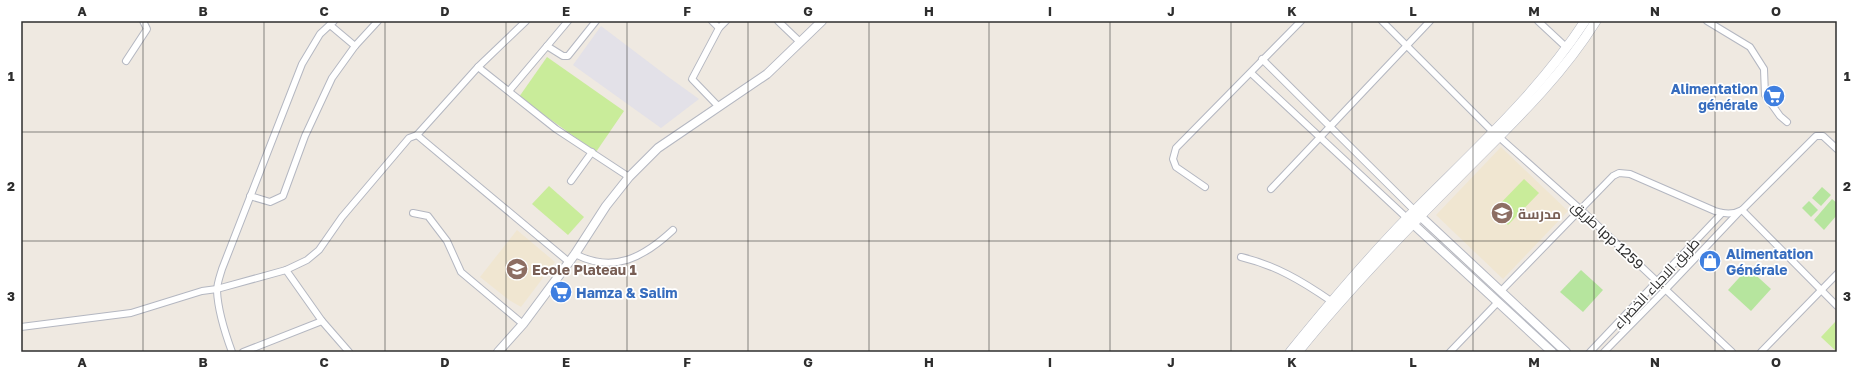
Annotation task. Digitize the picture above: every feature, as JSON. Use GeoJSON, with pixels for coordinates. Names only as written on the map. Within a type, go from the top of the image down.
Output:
{"type":"FeatureCollection","features":[{"type":"Feature","properties":{"kind":"main road"},"geometry":{"type":"LineString","coordinates":[[1496,134],[1567,48],[1584,21]]}},
{"type":"Feature","properties":{"kind":"main road"},"geometry":{"type":"LineString","coordinates":[[1290,352],[1331,301],[1496,134],[1550,84],[1576,51],[1596,21]]}},
{"type":"Feature","properties":{"kind":"main road"},"geometry":{"type":"LineString","coordinates":[[1298,352],[1409,221]]}},
{"type":"Feature","properties":{"kind":"street"},"geometry":{"type":"LineString","coordinates":[[126,61],[147,29],[143,21]]}},
{"type":"Feature","properties":{"kind":"street"},"geometry":{"type":"LineString","coordinates":[[250,196],[270,202],[283,196],[305,136],[332,78],[355,46],[378,21]]}},
{"type":"Feature","properties":{"kind":"street"},"geometry":{"type":"LineString","coordinates":[[21,327],[131,313],[202,291],[217,289],[286,270],[307,260],[319,250],[342,217],[409,138],[417,135],[478,66],[526,21]]}},
{"type":"Feature","properties":{"kind":"street"},"geometry":{"type":"LineString","coordinates":[[508,91],[568,21]]}},
{"type":"Feature","properties":{"kind":"street"},"geometry":{"type":"LineString","coordinates":[[547,46],[563,56],[568,56],[596,21]]}},
{"type":"Feature","properties":{"kind":"street"},"geometry":{"type":"LineString","coordinates":[[712,21],[719,28]]}},
{"type":"Feature","properties":{"kind":"street"},"geometry":{"type":"LineString","coordinates":[[719,107],[692,79],[719,28],[726,21]]}},
{"type":"Feature","properties":{"kind":"street"},"geometry":{"type":"LineString","coordinates":[[778,21],[800,42]]}},
{"type":"Feature","properties":{"kind":"street"},"geometry":{"type":"LineString","coordinates":[[498,352],[523,324],[575,254],[606,206],[629,177],[658,148],[767,74],[822,21]]}},
{"type":"Feature","properties":{"kind":"street"},"geometry":{"type":"LineString","coordinates":[[1205,187],[1176,167],[1173,159],[1176,148],[1301,21]]}},
{"type":"Feature","properties":{"kind":"street","name":"طريق lpp 1259"},"geometry":{"type":"LineString","coordinates":[[1382,21],[1496,134],[1658,281],[1732,352]]}},
{"type":"Feature","properties":{"kind":"street"},"geometry":{"type":"LineString","coordinates":[[1271,189],[1430,21]]}},
{"type":"Feature","properties":{"kind":"street"},"geometry":{"type":"LineString","coordinates":[[1538,21],[1567,48]]}},
{"type":"Feature","properties":{"kind":"street"},"geometry":{"type":"LineString","coordinates":[[1708,21],[1750,47],[1764,70],[1765,95],[1780,116],[1787,122]]}},
{"type":"Feature","properties":{"kind":"street"},"geometry":{"type":"LineString","coordinates":[[232,352],[226,336],[219,308],[217,289],[222,269],[302,64],[320,34],[332,23],[355,46]]}},
{"type":"Feature","properties":{"kind":"street"},"geometry":{"type":"LineString","coordinates":[[1262,59],[1417,213],[1502,290],[1566,352]]}},
{"type":"Feature","properties":{"kind":"street"},"geometry":{"type":"LineString","coordinates":[[478,66],[556,129],[629,177]]}},
{"type":"Feature","properties":{"kind":"street"},"geometry":{"type":"LineString","coordinates":[[1250,73],[1552,352]]}},
{"type":"Feature","properties":{"kind":"street"},"geometry":{"type":"LineString","coordinates":[[417,135],[569,262]]}},
{"type":"Feature","properties":{"kind":"street"},"geometry":{"type":"LineString","coordinates":[[1604,352],[1740,211],[1816,136],[1824,136],[1837,150]]}},
{"type":"Feature","properties":{"kind":"street"},"geometry":{"type":"LineString","coordinates":[[571,181],[592,152]]}},
{"type":"Feature","properties":{"kind":"street"},"geometry":{"type":"LineString","coordinates":[[1502,290],[1613,176],[1624,173],[1630,174],[1722,213],[1740,211]]}},
{"type":"Feature","properties":{"kind":"street"},"geometry":{"type":"LineString","coordinates":[[1740,211],[1837,306]]}},
{"type":"Feature","properties":{"kind":"street"},"geometry":{"type":"LineString","coordinates":[[413,213],[428,216],[447,241],[461,272],[523,324]]}},
{"type":"Feature","properties":{"kind":"street","name":"طريق الاحياء الخضراء"},"geometry":{"type":"LineString","coordinates":[[1590,352],[1722,213]]}},
{"type":"Feature","properties":{"kind":"street"},"geometry":{"type":"LineString","coordinates":[[575,254],[587,260],[620,262],[642,255],[657,245],[673,230]]}},
{"type":"Feature","properties":{"kind":"street"},"geometry":{"type":"LineString","coordinates":[[1240,257],[1264,263],[1286,272],[1331,301]]}},
{"type":"Feature","properties":{"kind":"street"},"geometry":{"type":"LineString","coordinates":[[286,270],[322,321],[349,352]]}},
{"type":"Feature","properties":{"kind":"street"},"geometry":{"type":"LineString","coordinates":[[1761,352],[1837,274]]}},
{"type":"Feature","properties":{"kind":"street"},"geometry":{"type":"LineString","coordinates":[[1450,352],[1498,302]]}},
{"type":"Feature","properties":{"kind":"street"},"geometry":{"type":"LineString","coordinates":[[243,352],[322,321]]}},
{"type":"Feature","properties":{"kind":"shaded area"},"geometry":{"type":"Polygon","coordinates":[[[601,26],[699,99],[661,128],[573,65],[601,26]]]}},
{"type":"Feature","properties":{"kind":"shaded area","name":"مدرسة"},"geometry":{"type":"Polygon","coordinates":[[[1501,147],[1568,211],[1503,279],[1436,215],[1501,147]]]}},
{"type":"Feature","properties":{"kind":"shaded area","name":"Ecole Plateau 1"},"geometry":{"type":"Polygon","coordinates":[[[517,230],[555,262],[521,307],[509,300],[480,277],[517,230]]]}},
{"type":"Feature","properties":{"kind":"green space"},"geometry":{"type":"Polygon","coordinates":[[[547,57],[624,111],[596,152],[519,97],[547,57]]]}},
{"type":"Feature","properties":{"kind":"green space"},"geometry":{"type":"Polygon","coordinates":[[[1524,179],[1539,193],[1508,225],[1493,211],[1524,179]]]}},
{"type":"Feature","properties":{"kind":"green space"},"geometry":{"type":"Polygon","coordinates":[[[549,186],[584,217],[568,235],[532,204],[549,186]]]}},
{"type":"Feature","properties":{"kind":"green space"},"geometry":{"type":"Polygon","coordinates":[[[1822,187],[1831,195],[1821,206],[1812,198],[1822,187]]]}},
{"type":"Feature","properties":{"kind":"green space"},"geometry":{"type":"Polygon","coordinates":[[[1832,199],[1837,203],[1837,215],[1824,230],[1814,220],[1832,199]]]}},
{"type":"Feature","properties":{"kind":"green space"},"geometry":{"type":"Polygon","coordinates":[[[1809,201],[1818,210],[1811,217],[1802,208],[1809,201]]]}},
{"type":"Feature","properties":{"kind":"green space"},"geometry":{"type":"Polygon","coordinates":[[[1748,268],[1771,289],[1751,311],[1728,290],[1748,268]]]}},
{"type":"Feature","properties":{"kind":"green space"},"geometry":{"type":"Polygon","coordinates":[[[1581,270],[1603,290],[1583,312],[1560,292],[1581,270]]]}},
{"type":"Feature","properties":{"kind":"green space"},"geometry":{"type":"Polygon","coordinates":[[[1836,321],[1837,322],[1837,352],[1821,337],[1836,321]]]}},
{"type":"Feature","properties":{"kind":"place","name":"Alimentation générale"},"geometry":{"type":"Point","coordinates":[1774,96]}},
{"type":"Feature","properties":{"kind":"place","name":"مدرسة"},"geometry":{"type":"Point","coordinates":[1502,213]}},
{"type":"Feature","properties":{"kind":"place","name":"Alimentation Générale"},"geometry":{"type":"Point","coordinates":[1710,261]}},
{"type":"Feature","properties":{"kind":"place","name":"Ecole Plateau 1"},"geometry":{"type":"Point","coordinates":[517,269]}},
{"type":"Feature","properties":{"kind":"place","name":"Hamza & Salim"},"geometry":{"type":"Point","coordinates":[561,292]}}]}
